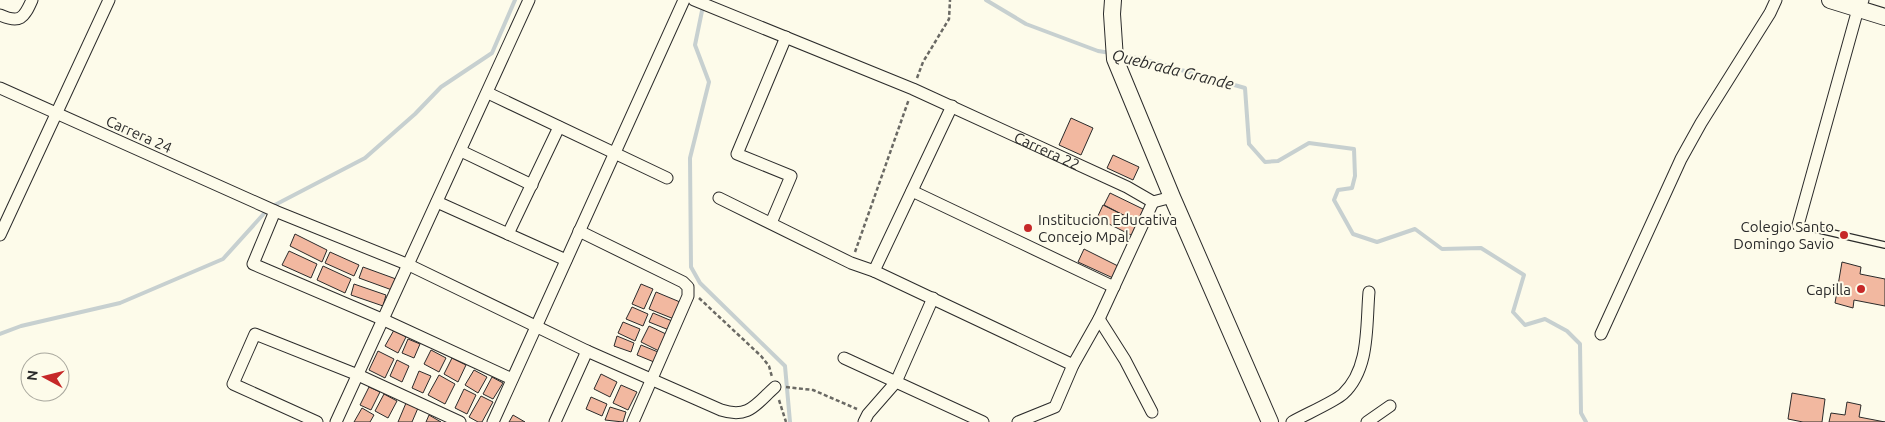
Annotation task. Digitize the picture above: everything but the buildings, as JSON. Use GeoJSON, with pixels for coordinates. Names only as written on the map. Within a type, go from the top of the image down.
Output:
{"type":"FeatureCollection","features":[{"type":"Feature","properties":{"kind":"main road"},"geometry":{"type":"LineString","coordinates":[[1113,0],[1115,53],[1172,197],[1270,422]]}},
{"type":"Feature","properties":{"kind":"main road"},"geometry":{"type":"LineString","coordinates":[[1830,0],[1869,10]]}},
{"type":"Feature","properties":{"kind":"street"},"geometry":{"type":"LineString","coordinates":[[0,15],[10,20],[18,20],[25,14],[32,0]]}},
{"type":"Feature","properties":{"kind":"street"},"geometry":{"type":"LineString","coordinates":[[0,235],[109,0]]}},
{"type":"Feature","properties":{"kind":"street"},"geometry":{"type":"LineString","coordinates":[[336,422],[530,0]]}},
{"type":"Feature","properties":{"kind":"street"},"geometry":{"type":"LineString","coordinates":[[493,422],[615,153],[691,0]]}},
{"type":"Feature","properties":{"kind":"street","name":"Carrera 22"},"geometry":{"type":"LineString","coordinates":[[691,0],[786,36],[952,106],[1127,187],[1153,202]]}},
{"type":"Feature","properties":{"kind":"street"},"geometry":{"type":"LineString","coordinates":[[1601,334],[1681,159],[1701,123],[1770,13],[1776,0]]}},
{"type":"Feature","properties":{"kind":"street"},"geometry":{"type":"LineString","coordinates":[[1798,226],[1869,10]]}},
{"type":"Feature","properties":{"kind":"street"},"geometry":{"type":"LineString","coordinates":[[771,223],[791,176],[738,154],[786,36]]}},
{"type":"Feature","properties":{"kind":"street","name":"Carrera 24"},"geometry":{"type":"LineString","coordinates":[[0,88],[270,209],[409,265],[586,351],[721,410],[739,414],[750,409],[778,387]]}},
{"type":"Feature","properties":{"kind":"street"},"geometry":{"type":"LineString","coordinates":[[488,92],[667,178]]}},
{"type":"Feature","properties":{"kind":"street"},"geometry":{"type":"LineString","coordinates":[[874,271],[952,106]]}},
{"type":"Feature","properties":{"kind":"street"},"geometry":{"type":"LineString","coordinates":[[508,234],[559,127]]}},
{"type":"Feature","properties":{"kind":"street"},"geometry":{"type":"LineString","coordinates":[[461,152],[532,185]]}},
{"type":"Feature","properties":{"kind":"street"},"geometry":{"type":"LineString","coordinates":[[912,190],[1114,287]]}},
{"type":"Feature","properties":{"kind":"street"},"geometry":{"type":"LineString","coordinates":[[1018,422],[1055,407],[1073,365],[1099,320],[1153,202],[1172,197]]}},
{"type":"Feature","properties":{"kind":"street"},"geometry":{"type":"LineString","coordinates":[[719,198],[851,263],[874,271],[1073,365]]}},
{"type":"Feature","properties":{"kind":"street"},"geometry":{"type":"LineString","coordinates":[[438,202],[566,260]]}},
{"type":"Feature","properties":{"kind":"street"},"geometry":{"type":"LineString","coordinates":[[270,209],[253,264],[384,320],[512,379]]}},
{"type":"Feature","properties":{"kind":"street"},"geometry":{"type":"LineString","coordinates":[[579,231],[683,282],[688,287],[688,296],[633,422]]}},
{"type":"Feature","properties":{"kind":"street"},"geometry":{"type":"LineString","coordinates":[[1292,422],[1342,395],[1360,371],[1369,292]]}},
{"type":"Feature","properties":{"kind":"street"},"geometry":{"type":"LineString","coordinates":[[866,418],[896,382],[932,298]]}},
{"type":"Feature","properties":{"kind":"street"},"geometry":{"type":"LineString","coordinates":[[1099,320],[1124,360],[1152,412]]}},
{"type":"Feature","properties":{"kind":"street"},"geometry":{"type":"LineString","coordinates":[[317,422],[233,384],[256,334],[358,375],[460,422]]}},
{"type":"Feature","properties":{"kind":"street"},"geometry":{"type":"LineString","coordinates":[[555,422],[586,351]]}},
{"type":"Feature","properties":{"kind":"street"},"geometry":{"type":"LineString","coordinates":[[844,358],[983,422]]}},
{"type":"Feature","properties":{"kind":"street"},"geometry":{"type":"LineString","coordinates":[[1367,422],[1390,406]]}},
{"type":"Feature","properties":{"kind":"lane"},"geometry":{"type":"LineString","coordinates":[[1798,226],[1885,245]]}},
{"type":"Feature","properties":{"kind":"path"},"geometry":{"type":"LineString","coordinates":[[851,263],[923,62],[949,19],[950,0]]}},
{"type":"Feature","properties":{"kind":"path"},"geometry":{"type":"LineString","coordinates":[[688,287],[769,366],[778,387],[786,422]]}},
{"type":"Feature","properties":{"kind":"path"},"geometry":{"type":"LineString","coordinates":[[778,387],[813,390],[866,418]]}},
{"type":"Feature","properties":{"kind":"waterway"},"geometry":{"type":"LineString","coordinates":[[0,334],[21,326],[120,303],[223,259],[269,208],[365,158],[415,114],[441,87],[492,53],[515,0]]}},
{"type":"Feature","properties":{"kind":"waterway","name":"Quebrada Grande"},"geometry":{"type":"LineString","coordinates":[[986,0],[1026,24],[1098,51],[1111,53]]}},
{"type":"Feature","properties":{"kind":"waterway"},"geometry":{"type":"LineString","coordinates":[[703,6],[695,45],[709,82],[690,158],[691,267],[700,283],[785,366],[790,422]]}},
{"type":"Feature","properties":{"kind":"waterway","name":"Quebrada Grande"},"geometry":{"type":"LineString","coordinates":[[1120,55],[1142,59],[1245,88],[1249,144],[1265,162],[1278,161],[1309,143],[1354,149],[1355,176],[1352,188],[1338,190],[1334,200],[1353,234],[1377,242],[1415,229],[1442,249],[1481,248],[1524,275],[1513,312],[1525,325],[1545,319],[1567,331],[1580,344],[1581,413],[1586,422]]}},
{"type":"Feature","properties":{"kind":"place","name":"Institucion Educativa Concejo Mpal"},"geometry":{"type":"Point","coordinates":[1028,228]}},
{"type":"Feature","properties":{"kind":"place","name":"Colegio Santo Domingo Savio"},"geometry":{"type":"Point","coordinates":[1844,235]}},
{"type":"Feature","properties":{"kind":"place","name":"Capilla"},"geometry":{"type":"Point","coordinates":[1861,289]}}]}
